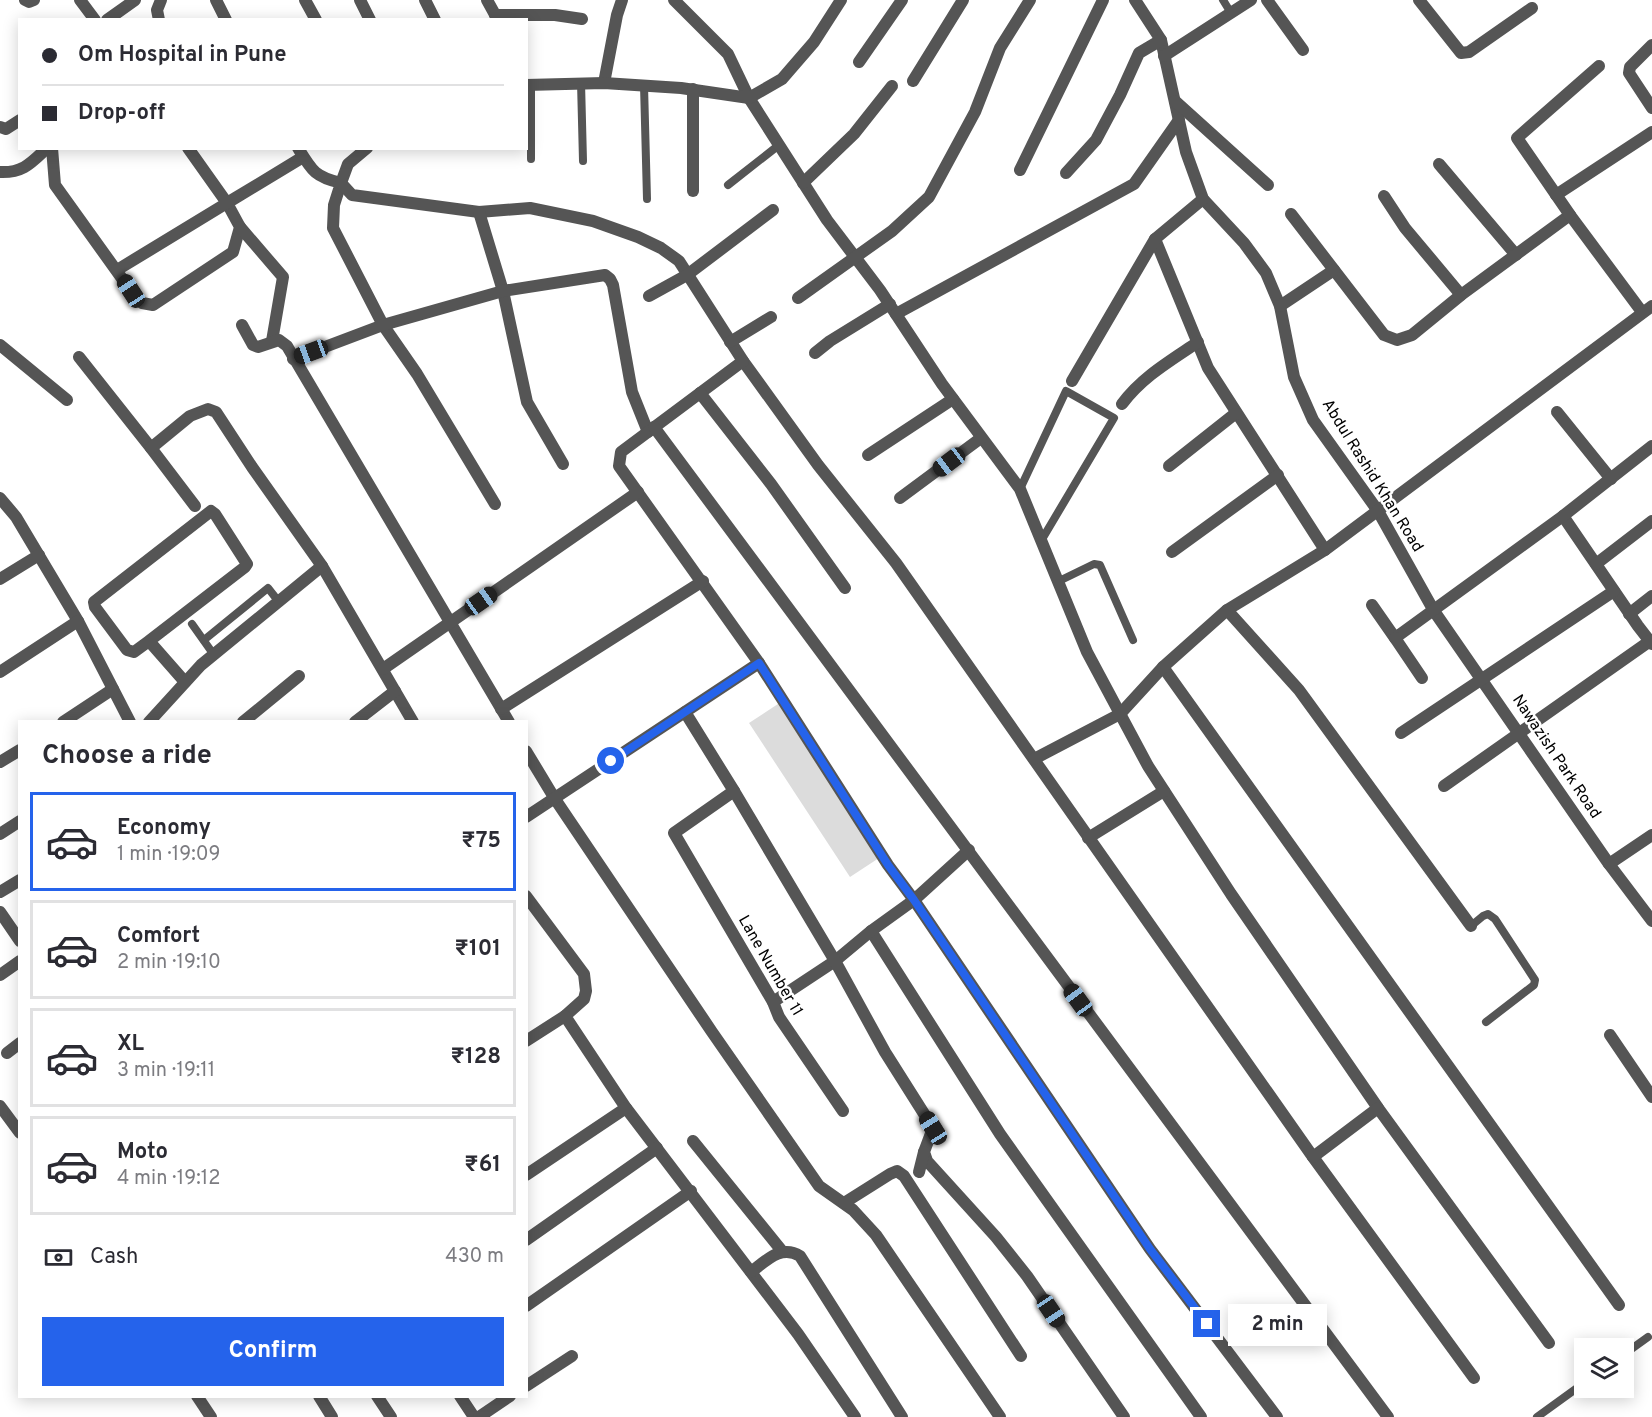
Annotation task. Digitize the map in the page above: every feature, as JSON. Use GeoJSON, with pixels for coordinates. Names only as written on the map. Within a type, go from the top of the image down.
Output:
{"type":"FeatureCollection","features":[{"type":"Feature","properties":{"kind":"street"},"geometry":{"type":"LineString","coordinates":[[25,0],[29,2],[34,0]]}},
{"type":"Feature","properties":{"kind":"street"},"geometry":{"type":"LineString","coordinates":[[80,0],[94,18]]}},
{"type":"Feature","properties":{"kind":"street"},"geometry":{"type":"LineString","coordinates":[[109,18],[135,0]]}},
{"type":"Feature","properties":{"kind":"street"},"geometry":{"type":"LineString","coordinates":[[159,18],[157,10],[161,0]]}},
{"type":"Feature","properties":{"kind":"street"},"geometry":{"type":"LineString","coordinates":[[216,0],[225,18]]}},
{"type":"Feature","properties":{"kind":"street"},"geometry":{"type":"LineString","coordinates":[[306,0],[315,18]]}},
{"type":"Feature","properties":{"kind":"street"},"geometry":{"type":"LineString","coordinates":[[360,0],[369,18]]}},
{"type":"Feature","properties":{"kind":"street"},"geometry":{"type":"LineString","coordinates":[[425,0],[434,18]]}},
{"type":"Feature","properties":{"kind":"street"},"geometry":{"type":"LineString","coordinates":[[487,0],[496,17],[555,15],[582,19]]}},
{"type":"Feature","properties":{"kind":"street"},"geometry":{"type":"LineString","coordinates":[[603,83],[622,0]]}},
{"type":"Feature","properties":{"kind":"street"},"geometry":{"type":"LineString","coordinates":[[674,0],[728,54],[749,98],[803,183],[893,309],[952,399],[1020,489],[1087,652],[1164,791],[1231,894],[1378,1108],[1549,1343]]}},
{"type":"Feature","properties":{"kind":"street"},"geometry":{"type":"LineString","coordinates":[[528,82],[582,82],[693,89],[749,98],[782,79],[814,42],[840,0]]}},
{"type":"Feature","properties":{"kind":"street"},"geometry":{"type":"LineString","coordinates":[[859,63],[902,0]]}},
{"type":"Feature","properties":{"kind":"street"},"geometry":{"type":"LineString","coordinates":[[913,81],[963,0]]}},
{"type":"Feature","properties":{"kind":"street"},"geometry":{"type":"LineString","coordinates":[[798,298],[892,231],[929,197],[975,112],[1000,48],[1030,0]]}},
{"type":"Feature","properties":{"kind":"street"},"geometry":{"type":"LineString","coordinates":[[1020,170],[1103,0]]}},
{"type":"Feature","properties":{"kind":"street","name":"Abdul Rashid Khan Road"},"geometry":{"type":"LineString","coordinates":[[1136,0],[1161,39],[1186,152],[1203,199],[1244,243],[1266,273],[1280,306],[1294,377],[1313,420],[1378,511],[1434,611]]}},
{"type":"Feature","properties":{"kind":"street"},"geometry":{"type":"LineString","coordinates":[[1164,56],[1251,0]]}},
{"type":"Feature","properties":{"kind":"street"},"geometry":{"type":"LineString","coordinates":[[1267,0],[1303,50]]}},
{"type":"Feature","properties":{"kind":"street"},"geometry":{"type":"LineString","coordinates":[[1419,0],[1461,53],[1469,52],[1532,8]]}},
{"type":"Feature","properties":{"kind":"street"},"geometry":{"type":"LineString","coordinates":[[1065,173],[1096,140],[1120,95],[1138,53],[1161,39]]}},
{"type":"Feature","properties":{"kind":"street"},"geometry":{"type":"LineString","coordinates":[[1652,45],[1630,67],[1629,73],[1652,108]]}},
{"type":"Feature","properties":{"kind":"street"},"geometry":{"type":"LineString","coordinates":[[1034,759],[1120,714],[1163,667],[1227,609],[1325,550],[1647,309],[1570,214],[1517,138],[1599,66]]}},
{"type":"Feature","properties":{"kind":"street"},"geometry":{"type":"LineString","coordinates":[[803,183],[854,134],[892,86]]}},
{"type":"Feature","properties":{"kind":"street"},"geometry":{"type":"LineString","coordinates":[[693,89],[693,191]]}},
{"type":"Feature","properties":{"kind":"street"},"geometry":{"type":"LineString","coordinates":[[1175,101],[1268,184]]}},
{"type":"Feature","properties":{"kind":"street"},"geometry":{"type":"LineString","coordinates":[[815,353],[830,341],[1134,184],[1179,120]]}},
{"type":"Feature","properties":{"kind":"street"},"geometry":{"type":"LineString","coordinates":[[0,127],[6,129],[18,121]]}},
{"type":"Feature","properties":{"kind":"street"},"geometry":{"type":"LineString","coordinates":[[1556,195],[1652,132]]}},
{"type":"Feature","properties":{"kind":"street"},"geometry":{"type":"LineString","coordinates":[[0,172],[14,173],[26,167],[45,150]]}},
{"type":"Feature","properties":{"kind":"street"},"geometry":{"type":"LineString","coordinates":[[52,150],[55,185],[142,303],[153,305],[233,252],[240,227]]}},
{"type":"Feature","properties":{"kind":"street"},"geometry":{"type":"LineString","coordinates":[[365,150],[348,164],[334,205],[333,228],[383,325],[417,374],[495,504]]}},
{"type":"Feature","properties":{"kind":"street"},"geometry":{"type":"LineString","coordinates":[[190,152],[227,203],[240,227],[283,277],[272,341]]}},
{"type":"Feature","properties":{"kind":"street"},"geometry":{"type":"LineString","coordinates":[[117,270],[227,203],[301,153],[310,168],[322,178],[341,183],[352,195],[479,212],[530,208],[593,221],[638,237],[661,248],[679,261],[743,361],[818,465],[896,563],[1313,1157],[1474,1378]]}},
{"type":"Feature","properties":{"kind":"street"},"geometry":{"type":"LineString","coordinates":[[1439,164],[1516,255]]}},
{"type":"Feature","properties":{"kind":"street"},"geometry":{"type":"LineString","coordinates":[[1384,196],[1405,228],[1461,295]]}},
{"type":"Feature","properties":{"kind":"street"},"geometry":{"type":"LineString","coordinates":[[1072,381],[1155,239],[1203,199]]}},
{"type":"Feature","properties":{"kind":"street"},"geometry":{"type":"LineString","coordinates":[[649,296],[687,275],[773,210]]}},
{"type":"Feature","properties":{"kind":"street"},"geometry":{"type":"LineString","coordinates":[[479,212],[502,291],[527,402],[563,464]]}},
{"type":"Feature","properties":{"kind":"street"},"geometry":{"type":"LineString","coordinates":[[1291,214],[1383,335],[1397,340],[1412,335],[1461,295],[1570,214]]}},
{"type":"Feature","properties":{"kind":"street"},"geometry":{"type":"LineString","coordinates":[[1155,239],[1208,368],[1325,550]]}},
{"type":"Feature","properties":{"kind":"street"},"geometry":{"type":"LineString","coordinates":[[1280,306],[1334,270]]}},
{"type":"Feature","properties":{"kind":"street"},"geometry":{"type":"LineString","coordinates":[[293,359],[383,325],[502,291],[605,275],[610,279],[632,392],[651,429],[969,850],[1105,1038],[1388,1417]]}},
{"type":"Feature","properties":{"kind":"street"},"geometry":{"type":"LineString","coordinates":[[730,342],[771,317]]}},
{"type":"Feature","properties":{"kind":"street"},"geometry":{"type":"LineString","coordinates":[[242,325],[253,345],[258,346],[279,340],[283,342],[508,720]]}},
{"type":"Feature","properties":{"kind":"street"},"geometry":{"type":"LineString","coordinates":[[1122,404],[1134,389],[1152,374],[1198,342]]}},
{"type":"Feature","properties":{"kind":"street"},"geometry":{"type":"LineString","coordinates":[[0,345],[67,400]]}},
{"type":"Feature","properties":{"kind":"street"},"geometry":{"type":"LineString","coordinates":[[79,357],[195,506]]}},
{"type":"Feature","properties":{"kind":"street"},"geometry":{"type":"LineString","coordinates":[[743,361],[621,452],[619,465],[759,663],[888,865],[1150,1249],[1277,1417]]}},
{"type":"Feature","properties":{"kind":"street"},"geometry":{"type":"LineString","coordinates":[[700,393],[771,484],[844,588]]}},
{"type":"Feature","properties":{"kind":"street"},"geometry":{"type":"LineString","coordinates":[[868,454],[952,399]]}},
{"type":"Feature","properties":{"kind":"street"},"geometry":{"type":"LineString","coordinates":[[152,448],[190,416],[208,409],[216,412],[322,566],[412,720]]}},
{"type":"Feature","properties":{"kind":"street"},"geometry":{"type":"LineString","coordinates":[[1557,411],[1611,479]]}},
{"type":"Feature","properties":{"kind":"street"},"geometry":{"type":"LineString","coordinates":[[1168,466],[1236,413]]}},
{"type":"Feature","properties":{"kind":"street"},"geometry":{"type":"LineString","coordinates":[[900,498],[981,438]]}},
{"type":"Feature","properties":{"kind":"street"},"geometry":{"type":"LineString","coordinates":[[1395,638],[1563,516],[1652,446]]}},
{"type":"Feature","properties":{"kind":"street"},"geometry":{"type":"LineString","coordinates":[[1172,552],[1278,475]]}},
{"type":"Feature","properties":{"kind":"street"},"geometry":{"type":"LineString","coordinates":[[384,669],[638,492]]}},
{"type":"Feature","properties":{"kind":"street"},"geometry":{"type":"LineString","coordinates":[[0,498],[16,517],[78,621],[129,720]]}},
{"type":"Feature","properties":{"kind":"street"},"geometry":{"type":"LineString","coordinates":[[211,511],[247,564],[149,641],[134,652],[127,650],[95,607],[94,602],[211,511]]}},
{"type":"Feature","properties":{"kind":"street"},"geometry":{"type":"LineString","coordinates":[[1444,786],[1651,643],[1563,516]]}},
{"type":"Feature","properties":{"kind":"street"},"geometry":{"type":"LineString","coordinates":[[1596,564],[1652,521]]}},
{"type":"Feature","properties":{"kind":"street"},"geometry":{"type":"LineString","coordinates":[[0,579],[39,555]]}},
{"type":"Feature","properties":{"kind":"street"},"geometry":{"type":"LineString","coordinates":[[151,720],[201,665],[322,566]]}},
{"type":"Feature","properties":{"kind":"street"},"geometry":{"type":"LineString","coordinates":[[501,709],[703,581]]}},
{"type":"Feature","properties":{"kind":"street"},"geometry":{"type":"LineString","coordinates":[[1401,733],[1614,591]]}},
{"type":"Feature","properties":{"kind":"street"},"geometry":{"type":"LineString","coordinates":[[1629,614],[1652,596]]}},
{"type":"Feature","properties":{"kind":"street"},"geometry":{"type":"LineString","coordinates":[[1372,605],[1422,678]]}},
{"type":"Feature","properties":{"kind":"street"},"geometry":{"type":"LineString","coordinates":[[1227,609],[1299,690],[1472,926]]}},
{"type":"Feature","properties":{"kind":"street","name":"Nawazish Park Road"},"geometry":{"type":"LineString","coordinates":[[1434,611],[1520,732],[1609,864],[1652,921]]}},
{"type":"Feature","properties":{"kind":"street"},"geometry":{"type":"LineString","coordinates":[[0,672],[78,621]]}},
{"type":"Feature","properties":{"kind":"street"},"geometry":{"type":"LineString","coordinates":[[149,641],[185,682]]}},
{"type":"Feature","properties":{"kind":"street"},"geometry":{"type":"LineString","coordinates":[[528,816],[759,663]]}},
{"type":"Feature","properties":{"kind":"street"},"geometry":{"type":"LineString","coordinates":[[1163,667],[1619,1305]]}},
{"type":"Feature","properties":{"kind":"street"},"geometry":{"type":"LineString","coordinates":[[245,720],[299,676]]}},
{"type":"Feature","properties":{"kind":"street"},"geometry":{"type":"LineString","coordinates":[[66,720],[113,689]]}},
{"type":"Feature","properties":{"kind":"street"},"geometry":{"type":"LineString","coordinates":[[358,720],[395,691]]}},
{"type":"Feature","properties":{"kind":"street"},"geometry":{"type":"LineString","coordinates":[[685,712],[835,961],[885,1052],[933,1128],[919,1172]]}},
{"type":"Feature","properties":{"kind":"street"},"geometry":{"type":"LineString","coordinates":[[0,762],[18,751]]}},
{"type":"Feature","properties":{"kind":"street"},"geometry":{"type":"LineString","coordinates":[[528,754],[555,799],[712,1032],[819,1186],[853,1210],[876,1235],[1000,1417]]}},
{"type":"Feature","properties":{"kind":"street","name":"Lane Number 11"},"geometry":{"type":"LineString","coordinates":[[734,791],[674,833],[773,1002],[779,1017],[843,1111]]}},
{"type":"Feature","properties":{"kind":"street"},"geometry":{"type":"LineString","coordinates":[[1089,838],[1164,791]]}},
{"type":"Feature","properties":{"kind":"street"},"geometry":{"type":"LineString","coordinates":[[0,834],[18,822]]}},
{"type":"Feature","properties":{"kind":"street"},"geometry":{"type":"LineString","coordinates":[[1609,864],[1652,835]]}},
{"type":"Feature","properties":{"kind":"street"},"geometry":{"type":"LineString","coordinates":[[773,1002],[835,961],[914,900],[969,850]]}},
{"type":"Feature","properties":{"kind":"street"},"geometry":{"type":"LineString","coordinates":[[0,892],[18,881]]}},
{"type":"Feature","properties":{"kind":"street"},"geometry":{"type":"LineString","coordinates":[[0,912],[18,938]]}},
{"type":"Feature","properties":{"kind":"street"},"geometry":{"type":"LineString","coordinates":[[528,1040],[565,1016],[584,999],[586,991],[584,974],[531,915]]}},
{"type":"Feature","properties":{"kind":"street"},"geometry":{"type":"LineString","coordinates":[[871,931],[1000,1134],[1199,1416]]}},
{"type":"Feature","properties":{"kind":"street"},"geometry":{"type":"LineString","coordinates":[[0,975],[18,962]]}},
{"type":"Feature","properties":{"kind":"street"},"geometry":{"type":"LineString","coordinates":[[565,1016],[626,1108],[798,1334],[855,1417]]}},
{"type":"Feature","properties":{"kind":"street"},"geometry":{"type":"LineString","coordinates":[[1610,1035],[1652,1097]]}},
{"type":"Feature","properties":{"kind":"street"},"geometry":{"type":"LineString","coordinates":[[7,1053],[18,1045]]}},
{"type":"Feature","properties":{"kind":"street"},"geometry":{"type":"LineString","coordinates":[[0,1106],[18,1130]]}},
{"type":"Feature","properties":{"kind":"street"},"geometry":{"type":"LineString","coordinates":[[528,1174],[626,1108]]}},
{"type":"Feature","properties":{"kind":"street"},"geometry":{"type":"LineString","coordinates":[[1313,1157],[1378,1108]]}},
{"type":"Feature","properties":{"kind":"street"},"geometry":{"type":"LineString","coordinates":[[693,1141],[782,1251]]}},
{"type":"Feature","properties":{"kind":"street"},"geometry":{"type":"LineString","coordinates":[[528,1239],[657,1148]]}},
{"type":"Feature","properties":{"kind":"street"},"geometry":{"type":"LineString","coordinates":[[924,1152],[927,1161],[1027,1276],[1124,1417]]}},
{"type":"Feature","properties":{"kind":"street"},"geometry":{"type":"LineString","coordinates":[[844,1203],[890,1174],[897,1171],[904,1176],[1021,1356]]}},
{"type":"Feature","properties":{"kind":"street"},"geometry":{"type":"LineString","coordinates":[[528,1305],[691,1191]]}},
{"type":"Feature","properties":{"kind":"street"},"geometry":{"type":"LineString","coordinates":[[751,1272],[782,1251],[792,1251],[800,1256],[902,1417]]}},
{"type":"Feature","properties":{"kind":"street"},"geometry":{"type":"LineString","coordinates":[[528,1385],[572,1356]]}},
{"type":"Feature","properties":{"kind":"street"},"geometry":{"type":"LineString","coordinates":[[198,1398],[211,1417]]}},
{"type":"Feature","properties":{"kind":"street"},"geometry":{"type":"LineString","coordinates":[[320,1398],[332,1417]]}},
{"type":"Feature","properties":{"kind":"street"},"geometry":{"type":"LineString","coordinates":[[378,1398],[391,1417]]}},
{"type":"Feature","properties":{"kind":"street"},"geometry":{"type":"LineString","coordinates":[[461,1398],[474,1417]]}},
{"type":"Feature","properties":{"kind":"street"},"geometry":{"type":"LineString","coordinates":[[479,1417],[507,1398]]}},
{"type":"Feature","properties":{"kind":"lane"},"geometry":{"type":"LineString","coordinates":[[1223,0],[1231,13]]}},
{"type":"Feature","properties":{"kind":"lane"},"geometry":{"type":"LineString","coordinates":[[528,82],[531,159]]}},
{"type":"Feature","properties":{"kind":"lane"},"geometry":{"type":"LineString","coordinates":[[582,82],[583,161]]}},
{"type":"Feature","properties":{"kind":"lane"},"geometry":{"type":"LineString","coordinates":[[644,86],[648,199]]}},
{"type":"Feature","properties":{"kind":"lane"},"geometry":{"type":"LineString","coordinates":[[728,185],[779,145]]}},
{"type":"Feature","properties":{"kind":"lane"},"geometry":{"type":"LineString","coordinates":[[1020,489],[1066,391],[1114,418],[1041,541]]}},
{"type":"Feature","properties":{"kind":"lane"},"geometry":{"type":"LineString","coordinates":[[1057,582],[1094,564],[1100,566],[1133,640]]}},
{"type":"Feature","properties":{"kind":"lane"},"geometry":{"type":"LineString","coordinates":[[204,640],[267,588],[279,602]]}},
{"type":"Feature","properties":{"kind":"lane"},"geometry":{"type":"LineString","coordinates":[[192,624],[214,655]]}},
{"type":"Feature","properties":{"kind":"lane"},"geometry":{"type":"LineString","coordinates":[[1472,926],[1488,914],[1494,919],[1535,980],[1534,985],[1486,1022]]}},
{"type":"Feature","properties":{"kind":"lane"},"geometry":{"type":"LineString","coordinates":[[1634,1348],[1651,1338]]}},
{"type":"Feature","properties":{"kind":"lane"},"geometry":{"type":"LineString","coordinates":[[1537,1417],[1574,1390]]}},
{"type":"Feature","properties":{"kind":"shaded area"},"geometry":{"type":"Polygon","coordinates":[[[781,702],[882,856],[850,877],[749,723],[781,702]]]}},
{"type":"Feature","properties":{"kind":"route"},"geometry":{"type":"LineString","coordinates":[[611,761],[759,663],[888,865],[1150,1249],[1207,1324]]}}]}
